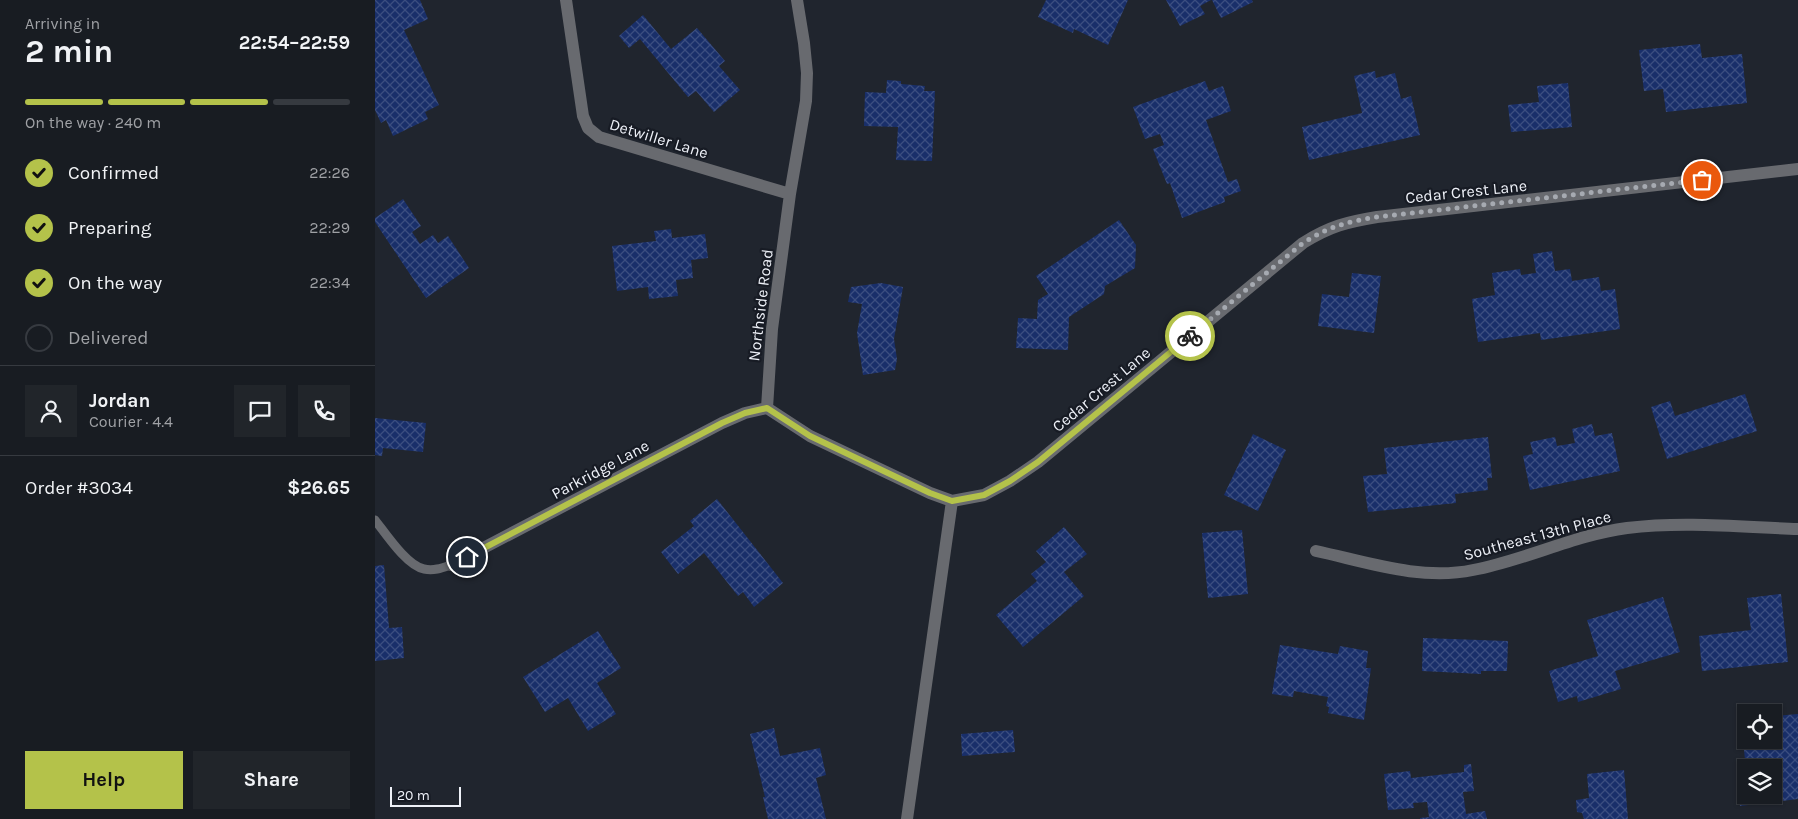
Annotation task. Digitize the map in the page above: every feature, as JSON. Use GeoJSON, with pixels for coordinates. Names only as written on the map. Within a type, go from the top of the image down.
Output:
{"type":"FeatureCollection","features":[{"type":"Feature","properties":{"kind":"street","name":"Detwiller Lane"},"geometry":{"type":"LineString","coordinates":[[566,0],[583,116],[588,128],[599,138],[790,194]]}},
{"type":"Feature","properties":{"kind":"street","name":"Northside Road"},"geometry":{"type":"LineString","coordinates":[[767,408],[772,329],[790,194],[806,101],[807,73],[797,0]]}},
{"type":"Feature","properties":{"kind":"street","name":"Cedar Crest Lane"},"geometry":{"type":"LineString","coordinates":[[952,501],[984,495],[1010,481],[1038,462],[1303,243],[1337,225],[1377,217],[1798,170]]}},
{"type":"Feature","properties":{"kind":"street"},"geometry":{"type":"LineString","coordinates":[[767,408],[810,436],[930,493],[952,501],[907,819]]}},
{"type":"Feature","properties":{"kind":"street","name":"Parkridge Lane"},"geometry":{"type":"LineString","coordinates":[[451,565],[722,423],[745,413],[767,408]]}},
{"type":"Feature","properties":{"kind":"street","name":"Southeast 13th Place"},"geometry":{"type":"LineString","coordinates":[[1316,551],[1402,570],[1439,573],[1479,569],[1593,535],[1626,528],[1660,525],[1798,529]]}},
{"type":"Feature","properties":{"kind":"lane"},"geometry":{"type":"LineString","coordinates":[[375,520],[414,565],[423,569],[436,570],[451,565]]}},
{"type":"Feature","properties":{"kind":"building"},"geometry":{"type":"Polygon","coordinates":[[[375,0],[420,0],[428,19],[404,30],[439,105],[425,112],[428,119],[393,136],[386,120],[381,123],[375,110],[375,0]]]}},
{"type":"Feature","properties":{"kind":"building"},"geometry":{"type":"Polygon","coordinates":[[[1046,0],[1128,0],[1108,45],[1074,29],[1073,33],[1038,17],[1046,0]]]}},
{"type":"Feature","properties":{"kind":"building"},"geometry":{"type":"Polygon","coordinates":[[[1166,0],[1211,0],[1200,6],[1205,14],[1180,26],[1166,0]]]}},
{"type":"Feature","properties":{"kind":"building"},"geometry":{"type":"Polygon","coordinates":[[[1212,0],[1252,0],[1253,2],[1221,18],[1212,0]]]}},
{"type":"Feature","properties":{"kind":"building"},"geometry":{"type":"Polygon","coordinates":[[[643,15],[671,49],[697,28],[725,61],[719,66],[740,90],[714,112],[696,91],[688,97],[640,39],[629,48],[619,36],[643,15]]]}},
{"type":"Feature","properties":{"kind":"building"},"geometry":{"type":"Polygon","coordinates":[[[1700,44],[1702,58],[1742,54],[1747,103],[1666,112],[1663,89],[1644,91],[1639,50],[1700,44]]]}},
{"type":"Feature","properties":{"kind":"building"},"geometry":{"type":"Polygon","coordinates":[[[1375,71],[1376,78],[1395,73],[1401,99],[1411,96],[1420,135],[1309,160],[1302,127],[1362,113],[1354,76],[1375,71]]]}},
{"type":"Feature","properties":{"kind":"building"},"geometry":{"type":"Polygon","coordinates":[[[887,80],[901,81],[901,84],[925,86],[924,91],[935,91],[932,161],[896,160],[898,127],[864,126],[865,92],[886,93],[887,80]]]}},
{"type":"Feature","properties":{"kind":"building"},"geometry":{"type":"Polygon","coordinates":[[[1205,81],[1209,91],[1223,86],[1231,111],[1206,120],[1228,182],[1237,179],[1241,191],[1224,197],[1225,202],[1182,218],[1170,183],[1167,184],[1153,149],[1164,145],[1160,134],[1145,139],[1133,107],[1205,81]]]}},
{"type":"Feature","properties":{"kind":"building"},"geometry":{"type":"Polygon","coordinates":[[[1568,83],[1572,127],[1511,132],[1508,105],[1539,102],[1537,86],[1568,83]]]}},
{"type":"Feature","properties":{"kind":"building"},"geometry":{"type":"Polygon","coordinates":[[[403,199],[421,226],[412,232],[420,244],[433,235],[438,243],[448,236],[469,268],[426,298],[375,222],[375,218],[403,199]]]}},
{"type":"Feature","properties":{"kind":"building"},"geometry":{"type":"Polygon","coordinates":[[[1119,220],[1136,245],[1135,268],[1105,286],[1104,294],[1069,317],[1068,350],[1016,348],[1018,318],[1037,319],[1038,300],[1048,294],[1036,276],[1119,220]]]}},
{"type":"Feature","properties":{"kind":"building"},"geometry":{"type":"Polygon","coordinates":[[[671,229],[672,238],[705,234],[708,258],[691,260],[693,278],[676,280],[678,296],[649,299],[648,287],[617,291],[612,246],[656,241],[654,231],[671,229]]]}},
{"type":"Feature","properties":{"kind":"building"},"geometry":{"type":"Polygon","coordinates":[[[1552,251],[1555,271],[1570,269],[1572,281],[1599,277],[1601,291],[1615,289],[1620,329],[1541,340],[1540,333],[1478,342],[1472,299],[1495,295],[1492,273],[1520,269],[1521,275],[1536,273],[1533,254],[1552,251]]]}},
{"type":"Feature","properties":{"kind":"building"},"geometry":{"type":"Polygon","coordinates":[[[1352,273],[1381,276],[1374,333],[1318,326],[1322,294],[1349,297],[1352,273]]]}},
{"type":"Feature","properties":{"kind":"building"},"geometry":{"type":"Polygon","coordinates":[[[881,283],[903,287],[894,339],[897,359],[895,370],[863,375],[857,333],[862,304],[848,302],[851,287],[881,283]]]}},
{"type":"Feature","properties":{"kind":"building"},"geometry":{"type":"Polygon","coordinates":[[[1745,394],[1757,431],[1667,459],[1651,407],[1670,401],[1675,416],[1745,394]]]}},
{"type":"Feature","properties":{"kind":"building"},"geometry":{"type":"Polygon","coordinates":[[[375,418],[426,423],[423,452],[383,448],[382,456],[375,455],[375,418]]]}},
{"type":"Feature","properties":{"kind":"building"},"geometry":{"type":"Polygon","coordinates":[[[1592,424],[1595,436],[1612,433],[1620,471],[1530,490],[1523,456],[1533,454],[1530,442],[1555,437],[1557,446],[1575,443],[1572,429],[1592,424]]]}},
{"type":"Feature","properties":{"kind":"building"},"geometry":{"type":"Polygon","coordinates":[[[1253,434],[1286,450],[1258,511],[1224,495],[1253,434]]]}},
{"type":"Feature","properties":{"kind":"building"},"geometry":{"type":"Polygon","coordinates":[[[1488,437],[1492,478],[1487,478],[1488,490],[1455,494],[1456,503],[1368,512],[1363,476],[1387,474],[1384,448],[1488,437]]]}},
{"type":"Feature","properties":{"kind":"building"},"geometry":{"type":"Polygon","coordinates":[[[717,499],[783,583],[754,607],[743,592],[738,596],[704,553],[678,574],[661,552],[694,526],[690,521],[717,499]]]}},
{"type":"Feature","properties":{"kind":"building"},"geometry":{"type":"Polygon","coordinates":[[[1064,527],[1087,554],[1064,572],[1084,596],[1023,647],[996,615],[1037,581],[1031,574],[1046,562],[1036,551],[1064,527]]]}},
{"type":"Feature","properties":{"kind":"building"},"geometry":{"type":"Polygon","coordinates":[[[1242,530],[1248,594],[1208,598],[1202,533],[1242,530]]]}},
{"type":"Feature","properties":{"kind":"building"},"geometry":{"type":"Polygon","coordinates":[[[384,565],[389,628],[402,627],[404,658],[375,661],[375,566],[384,565]]]}},
{"type":"Feature","properties":{"kind":"building"},"geometry":{"type":"Polygon","coordinates":[[[1781,594],[1788,662],[1702,671],[1699,636],[1751,630],[1747,598],[1781,594]]]}},
{"type":"Feature","properties":{"kind":"building"},"geometry":{"type":"Polygon","coordinates":[[[1663,597],[1680,652],[1615,671],[1621,689],[1578,702],[1577,696],[1558,702],[1549,671],[1598,656],[1587,620],[1663,597]]]}},
{"type":"Feature","properties":{"kind":"building"},"geometry":{"type":"Polygon","coordinates":[[[598,631],[621,668],[597,683],[616,714],[588,731],[568,698],[545,712],[523,677],[598,631]]]}},
{"type":"Feature","properties":{"kind":"building"},"geometry":{"type":"Polygon","coordinates":[[[1423,638],[1508,641],[1507,671],[1481,671],[1481,674],[1422,671],[1423,638]]]}},
{"type":"Feature","properties":{"kind":"building"},"geometry":{"type":"Polygon","coordinates":[[[1280,645],[1338,654],[1340,646],[1368,651],[1366,668],[1371,668],[1364,720],[1328,713],[1329,707],[1326,706],[1328,697],[1294,691],[1293,697],[1272,694],[1280,645]]]}},
{"type":"Feature","properties":{"kind":"building"},"geometry":{"type":"Polygon","coordinates":[[[1798,714],[1798,799],[1782,801],[1782,759],[1745,759],[1744,749],[1782,749],[1782,715],[1798,714]]]}},
{"type":"Feature","properties":{"kind":"building"},"geometry":{"type":"Polygon","coordinates":[[[774,728],[780,756],[820,748],[826,775],[816,778],[826,819],[768,819],[763,797],[765,797],[750,734],[774,728]]]}},
{"type":"Feature","properties":{"kind":"building"},"geometry":{"type":"Polygon","coordinates":[[[1013,730],[1015,752],[962,756],[961,734],[1013,730]]]}},
{"type":"Feature","properties":{"kind":"building"},"geometry":{"type":"Polygon","coordinates":[[[1471,764],[1474,791],[1463,792],[1466,814],[1485,811],[1487,819],[1420,819],[1429,817],[1427,802],[1413,803],[1414,808],[1388,810],[1384,774],[1410,771],[1411,778],[1464,772],[1464,765],[1471,764]]]}},
{"type":"Feature","properties":{"kind":"building"},"geometry":{"type":"Polygon","coordinates":[[[1624,770],[1628,819],[1584,819],[1582,813],[1577,812],[1576,800],[1589,798],[1587,774],[1624,770]]]}},
{"type":"Feature","properties":{"kind":"building"},"geometry":{"type":"Polygon","coordinates":[[[1740,804],[1757,804],[1740,806],[1740,804]]]}},
{"type":"Feature","properties":{"kind":"way so far"},"geometry":{"type":"LineString","coordinates":[[1190,336],[1303,243],[1337,225],[1377,217],[1702,180]]}},
{"type":"Feature","properties":{"kind":"route"},"geometry":{"type":"LineString","coordinates":[[467,557],[722,423],[745,413],[767,408],[810,436],[930,493],[952,501],[984,495],[1010,481],[1038,462],[1190,336]]}}]}
